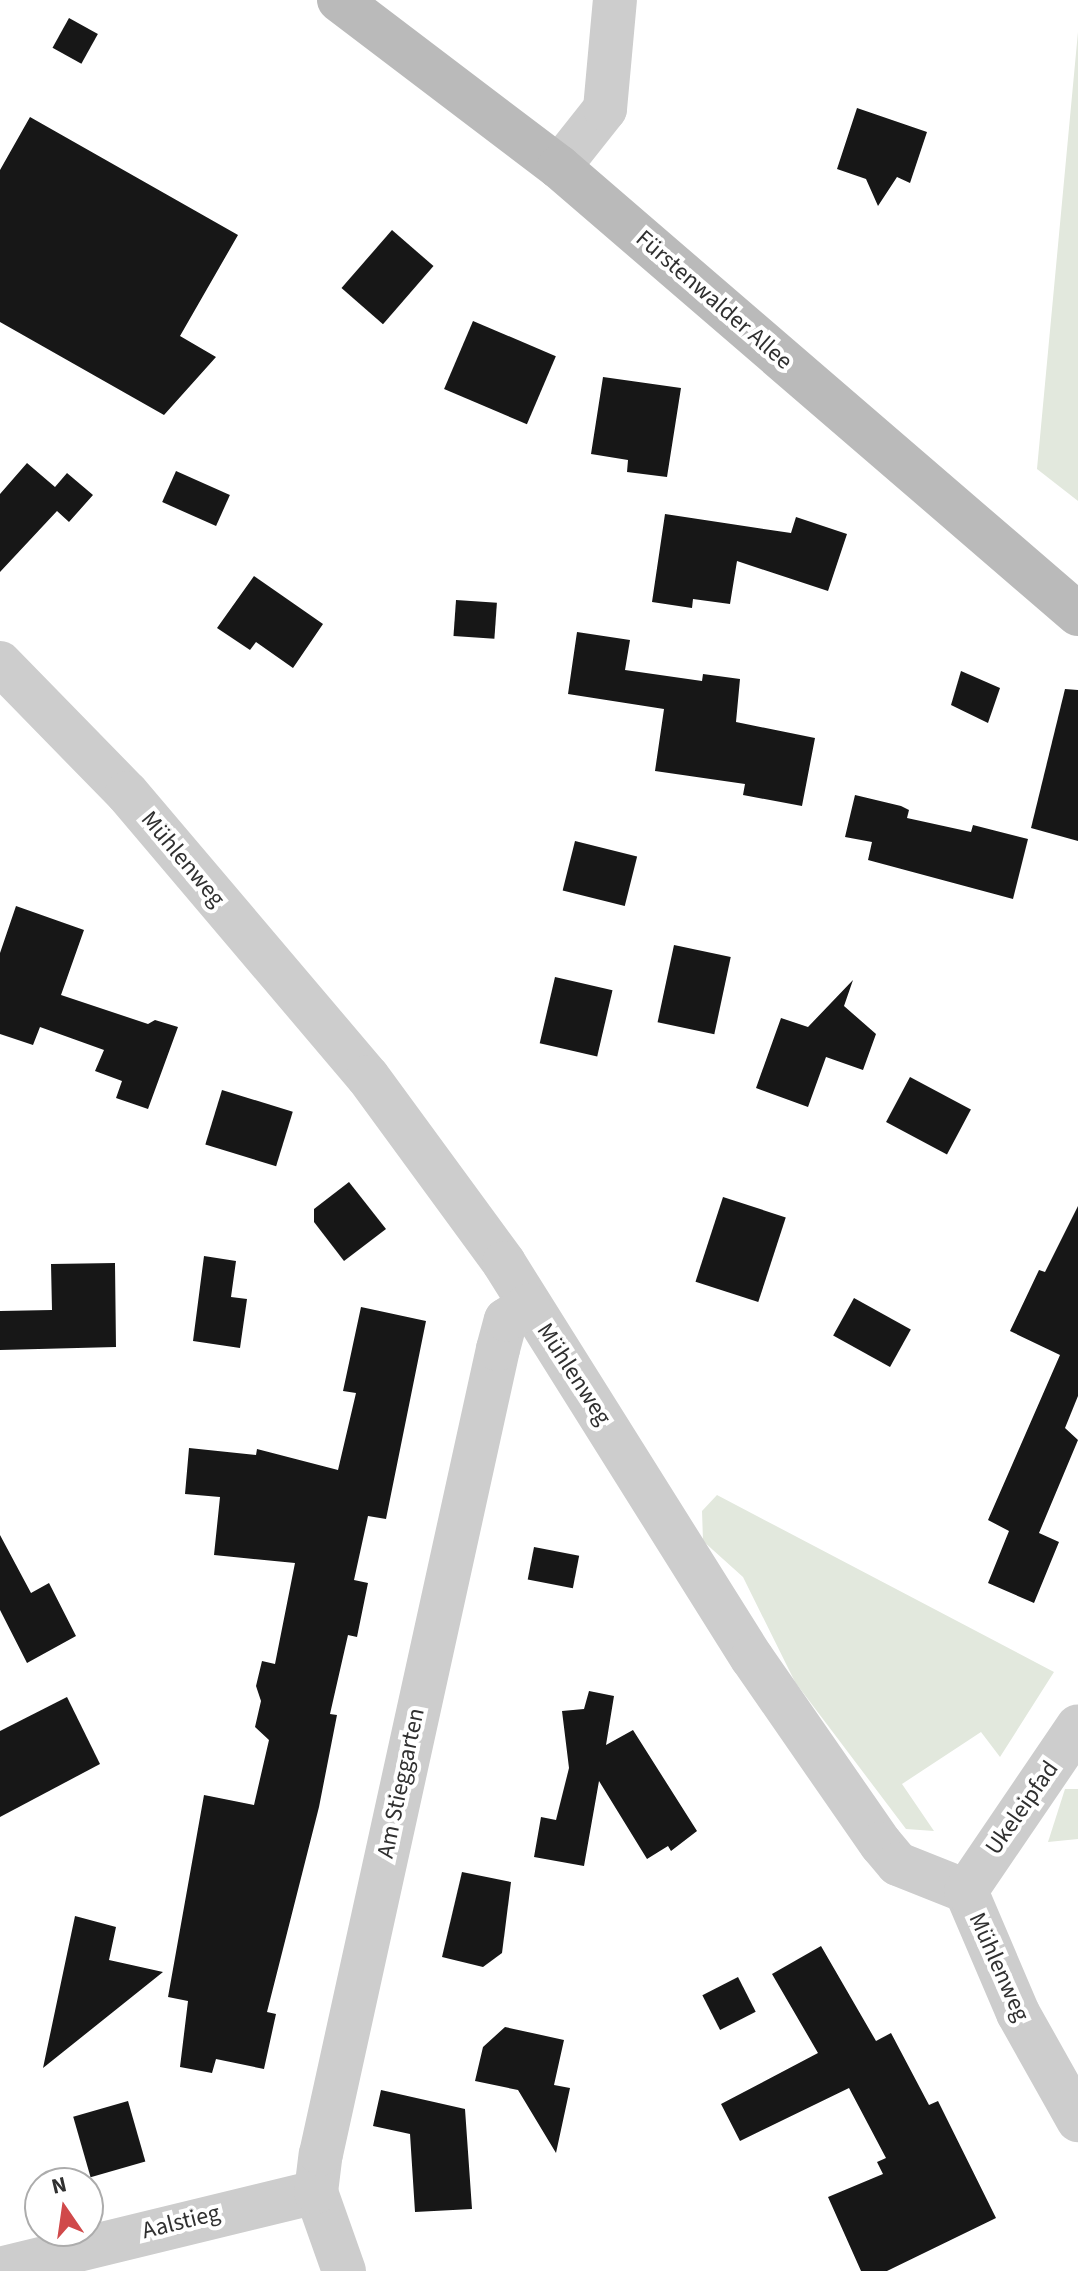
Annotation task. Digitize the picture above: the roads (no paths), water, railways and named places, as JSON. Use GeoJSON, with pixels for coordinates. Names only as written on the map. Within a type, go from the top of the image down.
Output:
{"type":"FeatureCollection","features":[{"type":"Feature","properties":{"kind":"main road","name":"Fürstenwalder Allee"},"geometry":{"type":"LineString","coordinates":[[339,0],[559,167],[1078,614]]}},
{"type":"Feature","properties":{"kind":"street"},"geometry":{"type":"LineString","coordinates":[[559,167],[605,109],[615,0]]}},
{"type":"Feature","properties":{"kind":"street","name":"Mühlenweg"},"geometry":{"type":"LineString","coordinates":[[0,663],[127,793],[368,1077],[529,1305],[752,1658],[881,1844],[898,1864],[966,1891],[1018,2013],[1078,2120]]}},
{"type":"Feature","properties":{"kind":"street","name":"Am Stieggarten"},"geometry":{"type":"LineString","coordinates":[[316,2192],[491,1376],[506,1320],[529,1305]]}},
{"type":"Feature","properties":{"kind":"street","name":"Ukeleipfad"},"geometry":{"type":"LineString","coordinates":[[966,1891],[1072,1748]]}},
{"type":"Feature","properties":{"kind":"street"},"geometry":{"type":"LineString","coordinates":[[316,2192],[344,2271]]}},
{"type":"Feature","properties":{"kind":"street","name":"Aalstieg"},"geometry":{"type":"LineString","coordinates":[[0,2269],[316,2192]]}}]}
